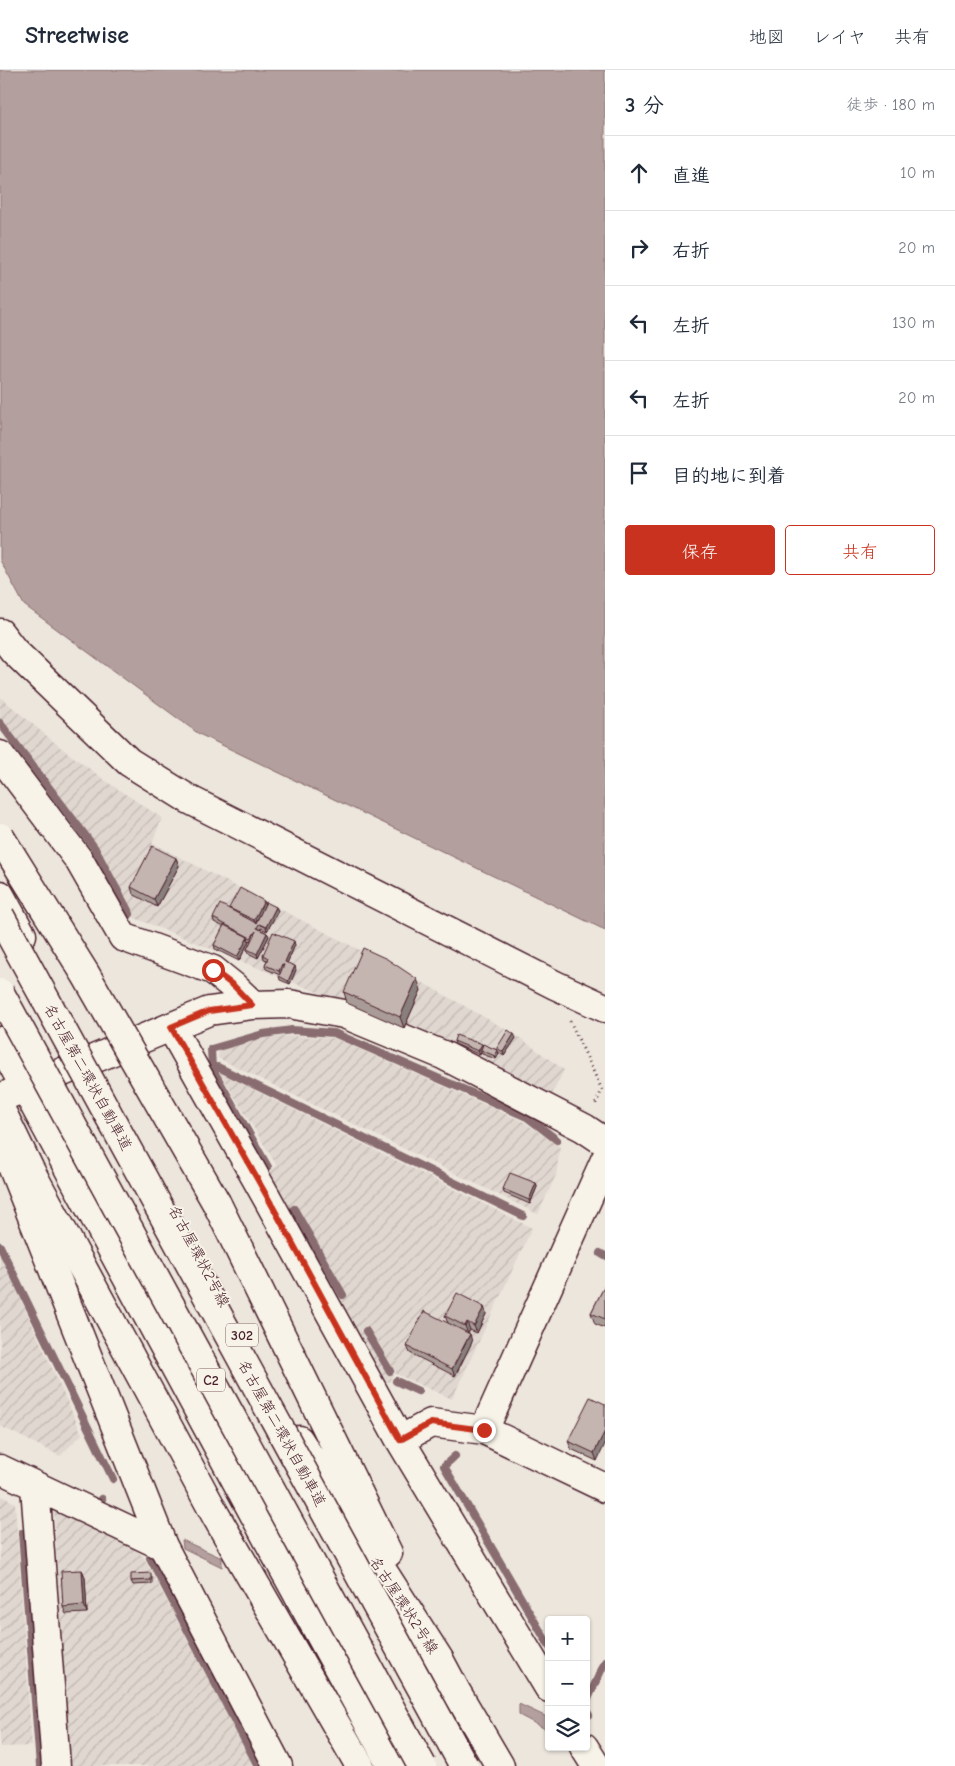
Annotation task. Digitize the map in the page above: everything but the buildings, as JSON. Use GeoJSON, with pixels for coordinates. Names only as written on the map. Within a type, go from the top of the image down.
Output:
{"type":"FeatureCollection","features":[{"type":"Feature","properties":{"kind":"main road"},"geometry":{"type":"LineString","coordinates":[[0,633],[14,651],[129,762],[190,800],[605,1008]]}},
{"type":"Feature","properties":{"kind":"main road"},"geometry":{"type":"LineString","coordinates":[[0,755],[78,860],[123,937],[213,970],[234,986],[252,1005]]}},
{"type":"Feature","properties":{"kind":"main road"},"geometry":{"type":"LineString","coordinates":[[0,837],[86,974],[217,1204],[439,1659]]}},
{"type":"Feature","properties":{"kind":"main road","name":"名古屋環状2号線"},"geometry":{"type":"LineString","coordinates":[[0,895],[131,1130],[294,1432],[439,1659],[500,1766]]}},
{"type":"Feature","properties":{"kind":"main road","name":"名古屋第二環状自動車道"},"geometry":{"type":"LineString","coordinates":[[0,916],[464,1766]]}},
{"type":"Feature","properties":{"kind":"main road","name":"C2"},"geometry":{"type":"LineString","coordinates":[[0,993],[422,1766]]}},
{"type":"Feature","properties":{"kind":"main road"},"geometry":{"type":"LineString","coordinates":[[0,1098],[209,1011],[252,1005],[289,1004],[344,1014],[443,1055],[595,1135]]}},
{"type":"Feature","properties":{"kind":"main road"},"geometry":{"type":"LineString","coordinates":[[171,1027],[268,1198],[400,1440],[545,1681]]}},
{"type":"Feature","properties":{"kind":"main road"},"geometry":{"type":"LineString","coordinates":[[0,1041],[276,1555],[392,1766]]}},
{"type":"Feature","properties":{"kind":"main road"},"geometry":{"type":"LineString","coordinates":[[0,1108],[30,1170],[216,1516],[360,1766]]}},
{"type":"Feature","properties":{"kind":"main road"},"geometry":{"type":"LineString","coordinates":[[0,1136],[163,1546],[278,1766]]}},
{"type":"Feature","properties":{"kind":"main road"},"geometry":{"type":"LineString","coordinates":[[484,1430],[605,1160]]}},
{"type":"Feature","properties":{"kind":"main road"},"geometry":{"type":"LineString","coordinates":[[400,1440],[431,1423],[484,1430],[605,1488]]}},
{"type":"Feature","properties":{"kind":"main road"},"geometry":{"type":"LineString","coordinates":[[0,1469],[163,1546]]}},
{"type":"Feature","properties":{"kind":"main road"},"geometry":{"type":"LineString","coordinates":[[35,1486],[56,1766]]}},
{"type":"Feature","properties":{"kind":"main road"},"geometry":{"type":"LineString","coordinates":[[587,1751],[596,1766]]}},
{"type":"Feature","properties":{"kind":"path"},"geometry":{"type":"LineString","coordinates":[[556,985],[565,1010],[602,1090],[595,1135]]}},
{"type":"Feature","properties":{"kind":"shaded area"},"geometry":{"type":"Polygon","coordinates":[[[0,70],[605,70],[605,930],[199,734],[24,605],[0,560],[0,70]]]}},
{"type":"Feature","properties":{"kind":"shaded area"},"geometry":{"type":"Polygon","coordinates":[[[0,697],[60,747],[110,784],[162,818],[152,843],[425,984],[516,1035],[564,1070],[552,1094],[339,1001],[130,916],[119,905],[88,848],[0,730],[0,697]]]}},
{"type":"Feature","properties":{"kind":"shaded area"},"geometry":{"type":"Polygon","coordinates":[[[264,1037],[334,1038],[524,1122],[560,1147],[556,1175],[538,1214],[218,1058],[219,1049],[264,1037]]]}},
{"type":"Feature","properties":{"kind":"shaded area"},"geometry":{"type":"Polygon","coordinates":[[[220,1073],[532,1228],[452,1399],[394,1373],[389,1382],[383,1380],[266,1174],[277,1166],[220,1073]]]}},
{"type":"Feature","properties":{"kind":"shaded area"},"geometry":{"type":"Polygon","coordinates":[[[0,1254],[82,1434],[60,1456],[0,1426],[0,1254]]]}},
{"type":"Feature","properties":{"kind":"shaded area"},"geometry":{"type":"Polygon","coordinates":[[[0,1495],[15,1503],[32,1746],[0,1747],[0,1495]]]}},
{"type":"Feature","properties":{"kind":"shaded area"},"geometry":{"type":"Polygon","coordinates":[[[54,1510],[131,1547],[143,1556],[254,1766],[69,1766],[54,1510]]]}},
{"type":"Feature","properties":{"kind":"shaded area"},"geometry":{"type":"Polygon","coordinates":[[[182,1540],[222,1558],[222,1567],[183,1548],[182,1540]]]}},
{"type":"Feature","properties":{"kind":"shaded area"},"geometry":{"type":"Polygon","coordinates":[[[519,1704],[545,1716],[545,1729],[519,1715],[519,1704]]]}},
{"type":"Feature","properties":{"kind":"waterway"},"geometry":{"type":"LineString","coordinates":[[0,723],[94,847],[130,914]]}},
{"type":"Feature","properties":{"kind":"waterway"},"geometry":{"type":"LineString","coordinates":[[268,1167],[212,1068],[211,1049],[263,1034],[292,1030],[334,1033],[527,1117],[557,1140]]}},
{"type":"Feature","properties":{"kind":"waterway"},"geometry":{"type":"LineString","coordinates":[[209,1069],[218,1067],[523,1216]]}},
{"type":"Feature","properties":{"kind":"waterway"},"geometry":{"type":"LineString","coordinates":[[294,1209],[343,1295]]}},
{"type":"Feature","properties":{"kind":"waterway"},"geometry":{"type":"LineString","coordinates":[[0,1246],[113,1479]]}},
{"type":"Feature","properties":{"kind":"waterway"},"geometry":{"type":"LineString","coordinates":[[600,1253],[605,1256]]}},
{"type":"Feature","properties":{"kind":"waterway"},"geometry":{"type":"LineString","coordinates":[[366,1331],[390,1371]]}},
{"type":"Feature","properties":{"kind":"waterway"},"geometry":{"type":"LineString","coordinates":[[396,1381],[418,1391]]}},
{"type":"Feature","properties":{"kind":"waterway"},"geometry":{"type":"LineString","coordinates":[[455,1456],[444,1466],[545,1639]]}},
{"type":"Feature","properties":{"kind":"waterway"},"geometry":{"type":"LineString","coordinates":[[22,1533],[40,1766]]}},
{"type":"Feature","properties":{"kind":"waterway"},"geometry":{"type":"LineString","coordinates":[[150,1558],[258,1766]]}},
{"type":"Feature","properties":{"kind":"waterway"},"geometry":{"type":"LineString","coordinates":[[590,1694],[605,1662]]}},
{"type":"Feature","properties":{"kind":"route"},"geometry":{"type":"LineString","coordinates":[[213,970],[234,986],[252,1005],[209,1011],[171,1027],[268,1198],[400,1440],[431,1423],[484,1430]]}}]}
